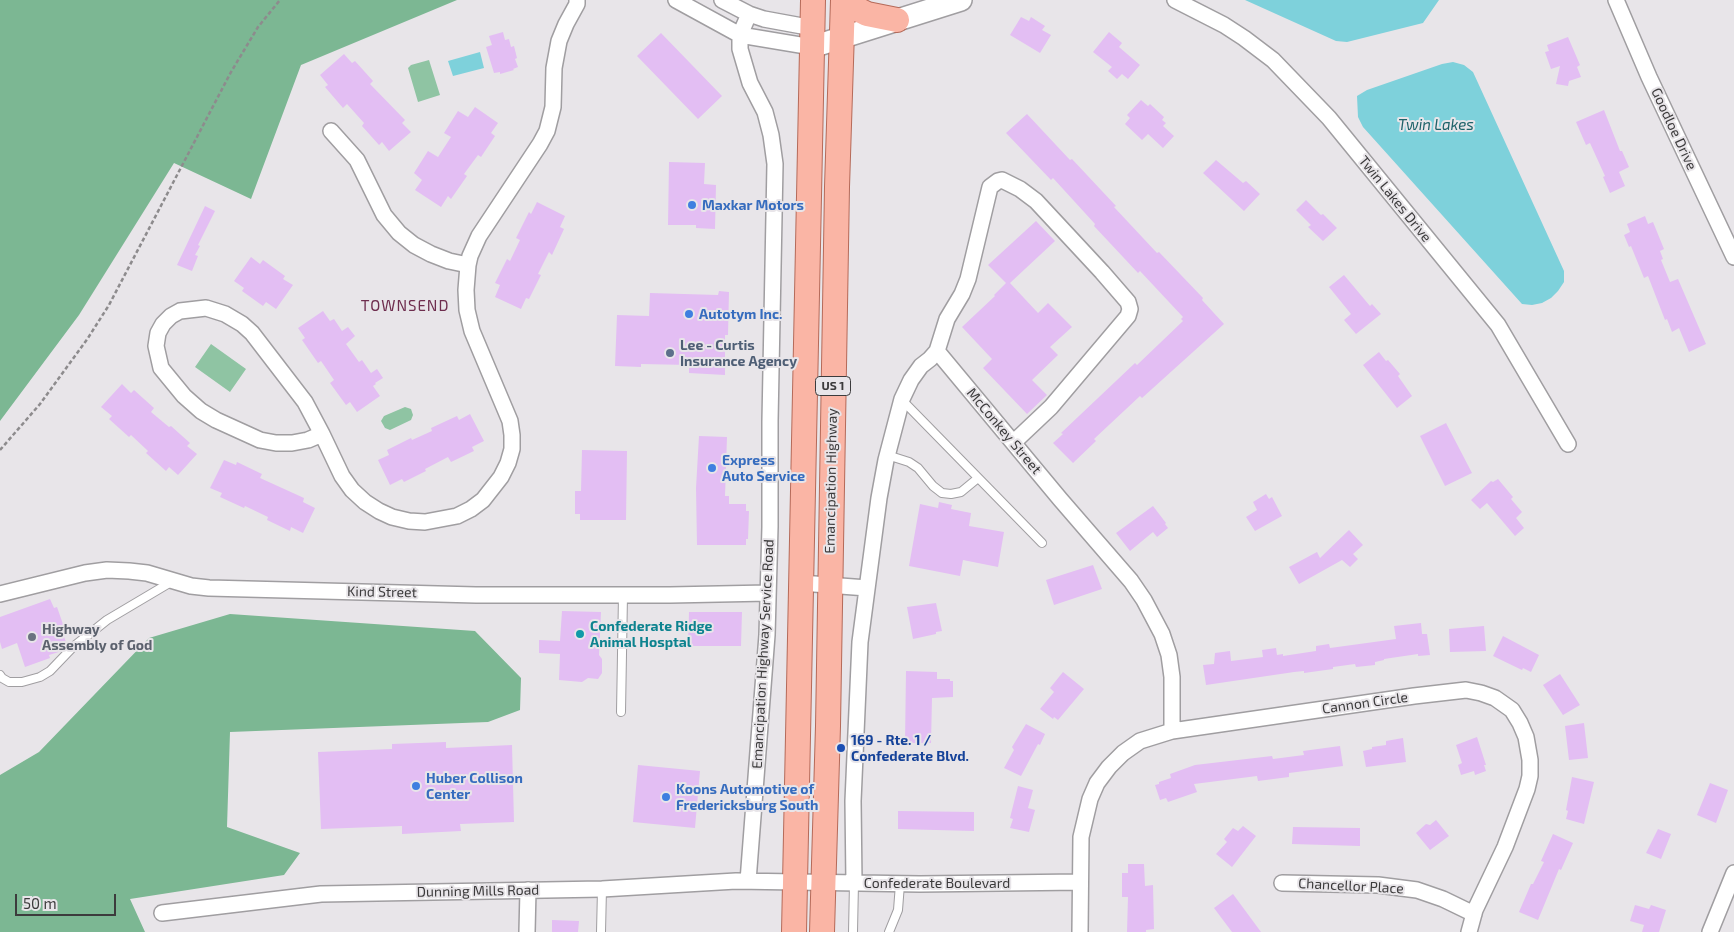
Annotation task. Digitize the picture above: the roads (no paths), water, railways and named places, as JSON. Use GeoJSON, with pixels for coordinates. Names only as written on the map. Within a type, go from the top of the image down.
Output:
{"type":"FeatureCollection","features":[{"type":"Feature","properties":{"kind":"main road","name":"Emancipation Highway"},"geometry":{"type":"LineString","coordinates":[[794,932],[813,0]]}},
{"type":"Feature","properties":{"kind":"main road","name":"Emancipation Highway"},"geometry":{"type":"LineString","coordinates":[[822,932],[828,726],[838,148],[843,0]]}},
{"type":"Feature","properties":{"kind":"main road"},"geometry":{"type":"LineString","coordinates":[[849,0],[854,8],[867,14],[897,20]]}},
{"type":"Feature","properties":{"kind":"street"},"geometry":{"type":"LineString","coordinates":[[676,0],[740,35],[813,38],[842,38],[961,0]]}},
{"type":"Feature","properties":{"kind":"street"},"geometry":{"type":"LineString","coordinates":[[722,0],[749,14],[772,21],[813,38]]}},
{"type":"Feature","properties":{"kind":"street","name":"Twin Lakes Drive"},"geometry":{"type":"LineString","coordinates":[[1175,0],[1224,25],[1244,38],[1280,68],[1329,118],[1498,325],[1568,444]]}},
{"type":"Feature","properties":{"kind":"street","name":"Goodloe Drive"},"geometry":{"type":"LineString","coordinates":[[1616,0],[1649,76],[1734,257]]}},
{"type":"Feature","properties":{"kind":"street"},"geometry":{"type":"LineString","coordinates":[[322,434],[308,440],[292,443],[260,440],[236,430],[201,411],[184,396],[161,368],[156,346],[158,334],[163,324],[170,316],[180,311],[206,308],[225,314],[252,332],[305,402],[322,434],[342,476],[352,490],[379,512],[409,521],[425,522],[457,516],[483,500],[501,477],[508,463],[512,449],[512,435],[510,421],[472,331],[467,310],[468,265],[479,236],[547,131],[553,107],[554,68],[559,41],[566,24],[580,1]]}},
{"type":"Feature","properties":{"kind":"street","name":"Emancipation Highway Service Road"},"geometry":{"type":"LineString","coordinates":[[748,881],[767,635],[775,164],[771,135],[765,112],[742,61],[740,35],[749,14]]}},
{"type":"Feature","properties":{"kind":"street"},"geometry":{"type":"LineString","coordinates":[[331,130],[357,160],[384,215],[399,233],[414,245],[431,254],[449,261],[468,265]]}},
{"type":"Feature","properties":{"kind":"street"},"geometry":{"type":"LineString","coordinates":[[854,883],[853,801],[860,642],[879,498],[887,455],[902,399],[911,380],[921,366],[936,351],[947,319],[968,279],[990,187],[993,183],[1002,180],[1020,189],[1036,201],[1115,287],[1128,302],[1130,309],[1128,316],[1051,407],[1014,442]]}},
{"type":"Feature","properties":{"kind":"street","name":"McConkey Street"},"geometry":{"type":"LineString","coordinates":[[936,351],[1131,581],[1155,618],[1169,655],[1172,677],[1172,731]]}},
{"type":"Feature","properties":{"kind":"street","name":"Kind Street"},"geometry":{"type":"LineString","coordinates":[[0,594],[85,573],[107,570],[147,573],[173,581],[209,588],[476,595],[768,593]]}},
{"type":"Feature","properties":{"kind":"street"},"geometry":{"type":"LineString","coordinates":[[801,583],[867,588]]}},
{"type":"Feature","properties":{"kind":"street","name":"Cannon Circle"},"geometry":{"type":"LineString","coordinates":[[1080,932],[1081,837],[1085,816],[1097,784],[1118,758],[1140,741],[1172,731],[1466,690],[1481,692],[1495,698],[1512,710],[1526,737],[1530,760],[1530,776],[1527,789],[1506,846],[1474,914],[1469,932]]}},
{"type":"Feature","properties":{"kind":"street"},"geometry":{"type":"LineString","coordinates":[[1710,932],[1734,873]]}},
{"type":"Feature","properties":{"kind":"street","name":"Dunning Mills Road"},"geometry":{"type":"LineString","coordinates":[[162,913],[321,894],[602,888],[748,881],[795,881]]}},
{"type":"Feature","properties":{"kind":"street","name":"Confederate Boulevard"},"geometry":{"type":"LineString","coordinates":[[795,881],[900,884],[1080,882]]}},
{"type":"Feature","properties":{"kind":"street","name":"Chancellor Place"},"geometry":{"type":"LineString","coordinates":[[1282,883],[1378,885],[1417,890],[1443,899],[1474,914]]}},
{"type":"Feature","properties":{"kind":"street"},"geometry":{"type":"LineString","coordinates":[[527,932],[528,890]]}},
{"type":"Feature","properties":{"kind":"lane"},"geometry":{"type":"LineString","coordinates":[[902,399],[1042,543]]}},
{"type":"Feature","properties":{"kind":"lane"},"geometry":{"type":"LineString","coordinates":[[887,455],[909,462],[918,468],[942,493],[961,492],[978,478]]}},
{"type":"Feature","properties":{"kind":"lane"},"geometry":{"type":"LineString","coordinates":[[0,675],[9,682],[22,682],[40,677],[50,671],[73,647],[107,620],[173,581]]}},
{"type":"Feature","properties":{"kind":"lane"},"geometry":{"type":"LineString","coordinates":[[621,712],[624,595]]}},
{"type":"Feature","properties":{"kind":"lane"},"geometry":{"type":"LineString","coordinates":[[853,932],[854,883]]}},
{"type":"Feature","properties":{"kind":"lane"},"geometry":{"type":"LineString","coordinates":[[889,932],[898,910],[900,884]]}},
{"type":"Feature","properties":{"kind":"lane"},"geometry":{"type":"LineString","coordinates":[[601,932],[602,888]]}},
{"type":"Feature","properties":{"kind":"water"},"geometry":{"type":"Polygon","coordinates":[[[1245,0],[1439,0],[1423,23],[1347,42],[1336,41],[1245,0]]]}},
{"type":"Feature","properties":{"kind":"water"},"geometry":{"type":"Polygon","coordinates":[[[480,52],[484,68],[453,76],[448,61],[480,52]]]}},
{"type":"Feature","properties":{"kind":"water","name":"Twin Lakes"},"geometry":{"type":"Polygon","coordinates":[[[1453,62],[1464,65],[1473,72],[1564,271],[1564,282],[1558,291],[1542,303],[1522,304],[1363,127],[1358,117],[1357,96],[1367,90],[1442,64],[1453,62]]]}},
{"type":"Feature","properties":{"kind":"place","name":"Maxkar Motors"},"geometry":{"type":"Point","coordinates":[692,205]}},
{"type":"Feature","properties":{"kind":"place","name":"Autotym Inc."},"geometry":{"type":"Point","coordinates":[689,314]}},
{"type":"Feature","properties":{"kind":"place","name":"Lee - Curtis Insurance Agency"},"geometry":{"type":"Point","coordinates":[670,353]}},
{"type":"Feature","properties":{"kind":"place","name":"Express Auto Service"},"geometry":{"type":"Point","coordinates":[712,468]}},
{"type":"Feature","properties":{"kind":"place","name":"Confederate Ridge Animal Hosptal"},"geometry":{"type":"Point","coordinates":[580,634]}},
{"type":"Feature","properties":{"kind":"place","name":"Highway Assembly of God"},"geometry":{"type":"Point","coordinates":[32,637]}},
{"type":"Feature","properties":{"kind":"place","name":"169 - Rte. 1 / Confederate Blvd."},"geometry":{"type":"Point","coordinates":[841,748]}},
{"type":"Feature","properties":{"kind":"place","name":"Huber Collison Center"},"geometry":{"type":"Point","coordinates":[416,786]}},
{"type":"Feature","properties":{"kind":"place","name":"Koons Automotive of Fredericksburg South"},"geometry":{"type":"Point","coordinates":[666,797]}},
{"type":"Feature","properties":{"kind":"district","name":"TOWNSEND"},"geometry":{"type":"Point","coordinates":[405,306]}}]}
